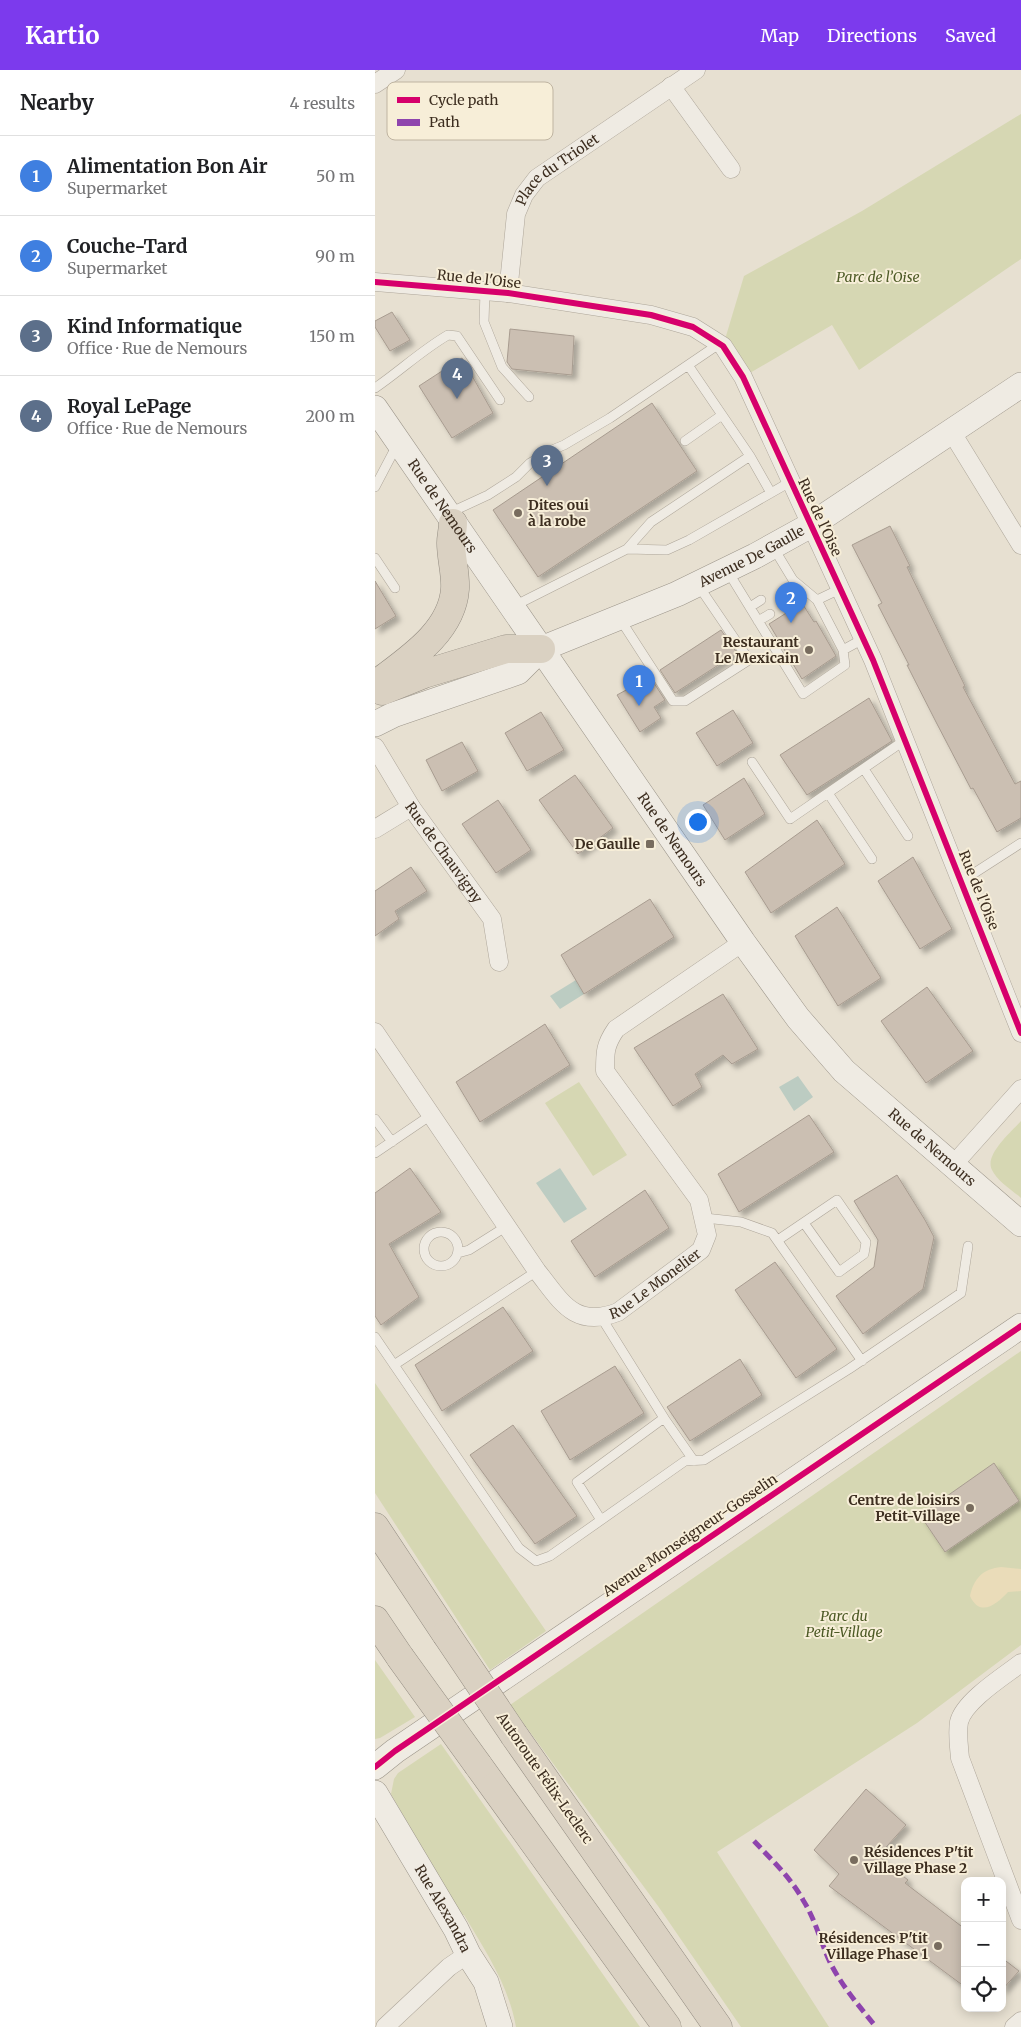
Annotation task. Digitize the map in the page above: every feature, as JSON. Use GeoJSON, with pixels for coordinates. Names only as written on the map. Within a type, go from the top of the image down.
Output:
{"type":"FeatureCollection","features":[{"type":"Feature","properties":{"kind":"highway"},"geometry":{"type":"LineString","coordinates":[[375,685],[415,654],[434,636],[446,618],[455,590],[450,518]]}},
{"type":"Feature","properties":{"kind":"highway"},"geometry":{"type":"LineString","coordinates":[[375,694],[424,674],[506,649],[541,649]]}},
{"type":"Feature","properties":{"kind":"highway","name":"Autoroute Félix-Leclerc"},"geometry":{"type":"LineString","coordinates":[[375,1527],[514,1735],[718,2027]]}},
{"type":"Feature","properties":{"kind":"highway"},"geometry":{"type":"LineString","coordinates":[[375,1620],[667,2027]]}},
{"type":"Feature","properties":{"kind":"street"},"geometry":{"type":"LineString","coordinates":[[375,84],[396,70]]}},
{"type":"Feature","properties":{"kind":"street","name":"Place du Triolet"},"geometry":{"type":"LineString","coordinates":[[508,293],[516,214],[524,195],[537,178],[696,70]]}},
{"type":"Feature","properties":{"kind":"street"},"geometry":{"type":"LineString","coordinates":[[671,86],[731,169]]}},
{"type":"Feature","properties":{"kind":"street","name":"Rue de l'Oise"},"geometry":{"type":"LineString","coordinates":[[375,282],[508,293],[651,316],[693,327],[723,346],[743,378],[863,639],[962,881],[1021,1033]]}},
{"type":"Feature","properties":{"kind":"street","name":"Avenue De Gaulle"},"geometry":{"type":"LineString","coordinates":[[541,649],[697,584],[773,547],[811,525],[1021,385]]}},
{"type":"Feature","properties":{"kind":"street","name":"Rue de Nemours"},"geometry":{"type":"LineString","coordinates":[[375,408],[743,942],[798,1018],[844,1071],[1021,1224]]}},
{"type":"Feature","properties":{"kind":"street"},"geometry":{"type":"LineString","coordinates":[[951,431],[1021,545]]}},
{"type":"Feature","properties":{"kind":"street"},"geometry":{"type":"LineString","coordinates":[[375,724],[393,715],[517,672],[541,649]]}},
{"type":"Feature","properties":{"kind":"street","name":"Rue de Chauvigny"},"geometry":{"type":"LineString","coordinates":[[375,747],[411,807],[492,919],[499,962]]}},
{"type":"Feature","properties":{"kind":"street"},"geometry":{"type":"LineString","coordinates":[[375,829],[411,807]]}},
{"type":"Feature","properties":{"kind":"street","name":"Rue Le Monelier"},"geometry":{"type":"LineString","coordinates":[[375,1032],[537,1271],[565,1307],[581,1315],[601,1316],[617,1312],[701,1250],[707,1235],[705,1218],[699,1200],[605,1072],[607,1042],[617,1029],[743,942]]}},
{"type":"Feature","properties":{"kind":"street"},"geometry":{"type":"LineString","coordinates":[[953,1165],[1021,1089]]}},
{"type":"Feature","properties":{"kind":"street","name":"Avenue Monseigneur-Gosselin"},"geometry":{"type":"LineString","coordinates":[[375,1767],[1021,1326]]}},
{"type":"Feature","properties":{"kind":"street"},"geometry":{"type":"LineString","coordinates":[[1021,1663],[967,1708],[960,1720],[958,1737],[960,1758],[1018,1899],[1021,1920]]}},
{"type":"Feature","properties":{"kind":"street","name":"Rue Alexandra"},"geometry":{"type":"LineString","coordinates":[[375,1793],[486,1982],[500,2027]]}},
{"type":"Feature","properties":{"kind":"street"},"geometry":{"type":"LineString","coordinates":[[385,2027],[449,1967],[468,1954]]}},
{"type":"Feature","properties":{"kind":"street"},"geometry":{"type":"LineString","coordinates":[[1014,2027],[1021,2021]]}},
{"type":"Feature","properties":{"kind":"lane"},"geometry":{"type":"LineString","coordinates":[[485,291],[484,322],[501,367],[529,397]]}},
{"type":"Feature","properties":{"kind":"lane"},"geometry":{"type":"LineString","coordinates":[[375,388],[403,369],[429,346],[448,334],[457,336],[500,400]]}},
{"type":"Feature","properties":{"kind":"lane"},"geometry":{"type":"LineString","coordinates":[[450,518],[515,477],[530,463],[610,418],[719,344]]}},
{"type":"Feature","properties":{"kind":"lane"},"geometry":{"type":"LineString","coordinates":[[688,365],[750,456],[771,493]]}},
{"type":"Feature","properties":{"kind":"lane"},"geometry":{"type":"LineString","coordinates":[[685,441],[722,415]]}},
{"type":"Feature","properties":{"kind":"lane"},"geometry":{"type":"LineString","coordinates":[[375,487],[399,443]]}},
{"type":"Feature","properties":{"kind":"lane"},"geometry":{"type":"LineString","coordinates":[[511,607],[627,549],[651,522],[750,456]]}},
{"type":"Feature","properties":{"kind":"lane"},"geometry":{"type":"LineString","coordinates":[[627,549],[667,550],[791,482]]}},
{"type":"Feature","properties":{"kind":"lane"},"geometry":{"type":"LineString","coordinates":[[727,570],[803,694],[845,665],[843,650],[817,600],[790,582],[773,547]]}},
{"type":"Feature","properties":{"kind":"lane"},"geometry":{"type":"LineString","coordinates":[[375,558],[395,588]]}},
{"type":"Feature","properties":{"kind":"lane"},"geometry":{"type":"LineString","coordinates":[[618,617],[673,701],[685,702],[749,660],[697,584]]}},
{"type":"Feature","properties":{"kind":"lane"},"geometry":{"type":"LineString","coordinates":[[817,600],[840,590]]}},
{"type":"Feature","properties":{"kind":"lane"},"geometry":{"type":"LineString","coordinates":[[796,598],[806,592]]}},
{"type":"Feature","properties":{"kind":"lane"},"geometry":{"type":"LineString","coordinates":[[750,607],[761,600]]}},
{"type":"Feature","properties":{"kind":"lane"},"geometry":{"type":"LineString","coordinates":[[758,621],[770,614]]}},
{"type":"Feature","properties":{"kind":"lane"},"geometry":{"type":"LineString","coordinates":[[843,650],[863,639]]}},
{"type":"Feature","properties":{"kind":"lane"},"geometry":{"type":"LineString","coordinates":[[751,762],[791,819],[905,740]]}},
{"type":"Feature","properties":{"kind":"lane"},"geometry":{"type":"LineString","coordinates":[[864,769],[908,836]]}},
{"type":"Feature","properties":{"kind":"lane"},"geometry":{"type":"LineString","coordinates":[[828,794],[873,859]]}},
{"type":"Feature","properties":{"kind":"lane"},"geometry":{"type":"LineString","coordinates":[[962,881],[1021,843]]}},
{"type":"Feature","properties":{"kind":"lane"},"geometry":{"type":"LineString","coordinates":[[375,1153],[431,1115]]}},
{"type":"Feature","properties":{"kind":"lane"},"geometry":{"type":"LineString","coordinates":[[375,1118],[392,1142]]}},
{"type":"Feature","properties":{"kind":"lane"},"geometry":{"type":"LineString","coordinates":[[778,1240],[837,1200],[866,1242],[864,1254],[839,1272],[804,1223]]}},
{"type":"Feature","properties":{"kind":"lane"},"geometry":{"type":"LineString","coordinates":[[705,1218],[741,1222],[772,1233],[862,1360]]}},
{"type":"Feature","properties":{"kind":"lane"},"geometry":{"type":"LineString","coordinates":[[458,1253],[469,1250],[507,1226]]}},
{"type":"Feature","properties":{"kind":"lane"},"geometry":{"type":"LineString","coordinates":[[375,1337],[519,1548],[536,1561],[550,1556],[685,1461],[704,1460],[862,1360],[961,1293],[968,1246]]}},
{"type":"Feature","properties":{"kind":"lane"},"geometry":{"type":"LineString","coordinates":[[394,1365],[537,1271]]}},
{"type":"Feature","properties":{"kind":"lane"},"geometry":{"type":"LineString","coordinates":[[601,1316],[664,1418],[694,1461]]}},
{"type":"Feature","properties":{"kind":"lane"},"geometry":{"type":"LineString","coordinates":[[601,1520],[577,1482],[664,1418]]}},
{"type":"Feature","properties":{"kind":"green space","name":"Parc de l’Oise"},"geometry":{"type":"Polygon","coordinates":[[[1021,114],[1021,259],[859,370],[832,325],[743,377],[723,346],[744,276],[862,211],[1021,114]]]}},
{"type":"Feature","properties":{"kind":"green space"},"geometry":{"type":"Polygon","coordinates":[[[579,1082],[627,1155],[593,1176],[545,1103],[579,1082]]]}},
{"type":"Feature","properties":{"kind":"green space"},"geometry":{"type":"Polygon","coordinates":[[[1021,1121],[1021,1198],[997,1178],[991,1164],[995,1151],[1005,1137],[1021,1121]]]}},
{"type":"Feature","properties":{"kind":"green space","name":"Parc du Petit-Village"},"geometry":{"type":"Polygon","coordinates":[[[1021,1351],[1021,1645],[917,1723],[717,1852],[829,2027],[741,2027],[658,1906],[510,1705],[1021,1351]]]}},
{"type":"Feature","properties":{"kind":"green space"},"geometry":{"type":"Polygon","coordinates":[[[375,1383],[546,1631],[490,1670],[375,1493],[375,1383]]]}},
{"type":"Feature","properties":{"kind":"green space"},"geometry":{"type":"Polygon","coordinates":[[[375,1660],[415,1717],[380,1738],[375,1739],[375,1660]]]}},
{"type":"Feature","properties":{"kind":"green space"},"geometry":{"type":"Polygon","coordinates":[[[441,1744],[640,2027],[516,2027],[508,1997],[495,1969],[464,1915],[460,1916],[391,1794],[394,1779],[398,1773],[441,1744]]]}},
{"type":"Feature","properties":{"kind":"sand"},"geometry":{"type":"Polygon","coordinates":[[[1001,1567],[1021,1569],[1021,1591],[1008,1592],[989,1607],[984,1608],[974,1603],[970,1596],[977,1579],[984,1572],[1001,1567]]]}},
{"type":"Feature","properties":{"kind":"shaded area"},"geometry":{"type":"Polygon","coordinates":[[[576,980],[584,994],[560,1009],[550,996],[576,980]]]}},
{"type":"Feature","properties":{"kind":"shaded area"},"geometry":{"type":"Polygon","coordinates":[[[798,1076],[813,1097],[794,1111],[779,1087],[798,1076]]]}},
{"type":"Feature","properties":{"kind":"shaded area"},"geometry":{"type":"Polygon","coordinates":[[[560,1168],[587,1209],[564,1223],[536,1183],[560,1168]]]}},
{"type":"Feature","properties":{"kind":"building"},"geometry":{"type":"Polygon","coordinates":[[[392,312],[410,340],[390,351],[375,327],[375,321],[392,312]]]}},
{"type":"Feature","properties":{"kind":"building"},"geometry":{"type":"Polygon","coordinates":[[[510,329],[574,336],[572,375],[512,369],[507,362],[510,329]]]}},
{"type":"Feature","properties":{"kind":"building"},"geometry":{"type":"Polygon","coordinates":[[[462,358],[493,413],[452,438],[419,386],[462,358]]]}},
{"type":"Feature","properties":{"kind":"building"},"geometry":{"type":"Polygon","coordinates":[[[652,403],[697,471],[538,577],[493,510],[652,403]]]}},
{"type":"Feature","properties":{"kind":"building"},"geometry":{"type":"Polygon","coordinates":[[[890,526],[910,566],[907,567],[965,686],[963,687],[1015,784],[1021,781],[1021,818],[997,832],[973,788],[971,789],[907,665],[909,665],[878,605],[882,603],[852,545],[890,526]]]}},
{"type":"Feature","properties":{"kind":"building"},"geometry":{"type":"Polygon","coordinates":[[[375,581],[396,616],[375,629],[375,581]]]}},
{"type":"Feature","properties":{"kind":"building","name":"Restaurant Le Mexicain"},"geometry":{"type":"Polygon","coordinates":[[[802,603],[814,622],[816,621],[836,656],[802,679],[769,624],[802,603]]]}},
{"type":"Feature","properties":{"kind":"building"},"geometry":{"type":"Polygon","coordinates":[[[721,630],[737,653],[675,693],[660,670],[721,630]]]}},
{"type":"Feature","properties":{"kind":"building"},"geometry":{"type":"Polygon","coordinates":[[[650,677],[665,700],[654,707],[661,718],[640,732],[617,695],[650,677]]]}},
{"type":"Feature","properties":{"kind":"building"},"geometry":{"type":"Polygon","coordinates":[[[869,698],[892,741],[807,795],[780,755],[869,698]]]}},
{"type":"Feature","properties":{"kind":"building"},"geometry":{"type":"Polygon","coordinates":[[[733,710],[753,743],[717,766],[696,733],[733,710]]]}},
{"type":"Feature","properties":{"kind":"building"},"geometry":{"type":"Polygon","coordinates":[[[541,712],[564,750],[527,771],[505,733],[541,712]]]}},
{"type":"Feature","properties":{"kind":"building"},"geometry":{"type":"Polygon","coordinates":[[[462,742],[478,771],[442,791],[426,760],[462,742]]]}},
{"type":"Feature","properties":{"kind":"building"},"geometry":{"type":"Polygon","coordinates":[[[575,775],[613,828],[578,854],[539,800],[575,775]]]}},
{"type":"Feature","properties":{"kind":"building"},"geometry":{"type":"Polygon","coordinates":[[[744,778],[765,814],[725,840],[703,805],[744,778]]]}},
{"type":"Feature","properties":{"kind":"building"},"geometry":{"type":"Polygon","coordinates":[[[498,800],[531,850],[496,873],[462,824],[498,800]]]}},
{"type":"Feature","properties":{"kind":"building"},"geometry":{"type":"Polygon","coordinates":[[[817,820],[845,864],[771,913],[745,872],[817,820]]]}},
{"type":"Feature","properties":{"kind":"building"},"geometry":{"type":"Polygon","coordinates":[[[913,857],[952,929],[920,949],[878,881],[913,857]]]}},
{"type":"Feature","properties":{"kind":"building"},"geometry":{"type":"Polygon","coordinates":[[[411,867],[427,891],[395,911],[399,919],[375,936],[375,891],[411,867]]]}},
{"type":"Feature","properties":{"kind":"building"},"geometry":{"type":"Polygon","coordinates":[[[650,899],[674,937],[584,994],[561,955],[650,899]]]}},
{"type":"Feature","properties":{"kind":"building"},"geometry":{"type":"Polygon","coordinates":[[[837,907],[881,978],[838,1006],[795,936],[837,907]]]}},
{"type":"Feature","properties":{"kind":"building"},"geometry":{"type":"Polygon","coordinates":[[[927,987],[973,1051],[926,1083],[881,1021],[927,987]]]}},
{"type":"Feature","properties":{"kind":"building"},"geometry":{"type":"Polygon","coordinates":[[[723,994],[758,1049],[732,1064],[723,1055],[695,1074],[702,1087],[673,1106],[634,1048],[723,994]]]}},
{"type":"Feature","properties":{"kind":"building"},"geometry":{"type":"Polygon","coordinates":[[[545,1024],[570,1065],[480,1122],[456,1082],[545,1024]]]}},
{"type":"Feature","properties":{"kind":"building"},"geometry":{"type":"Polygon","coordinates":[[[809,1115],[834,1152],[739,1212],[718,1174],[809,1115]]]}},
{"type":"Feature","properties":{"kind":"building"},"geometry":{"type":"Polygon","coordinates":[[[410,1168],[441,1212],[389,1244],[419,1297],[381,1325],[375,1316],[375,1193],[410,1168]]]}},
{"type":"Feature","properties":{"kind":"building"},"geometry":{"type":"Polygon","coordinates":[[[897,1175],[934,1237],[923,1289],[863,1334],[836,1296],[874,1267],[878,1240],[854,1201],[897,1175]]]}},
{"type":"Feature","properties":{"kind":"building"},"geometry":{"type":"Polygon","coordinates":[[[645,1190],[669,1228],[595,1277],[571,1241],[645,1190]]]}},
{"type":"Feature","properties":{"kind":"building"},"geometry":{"type":"Polygon","coordinates":[[[775,1262],[837,1349],[796,1378],[735,1290],[775,1262]]]}},
{"type":"Feature","properties":{"kind":"building"},"geometry":{"type":"Polygon","coordinates":[[[503,1307],[533,1351],[442,1411],[415,1365],[503,1307]]]}},
{"type":"Feature","properties":{"kind":"building"},"geometry":{"type":"Polygon","coordinates":[[[740,1359],[762,1395],[690,1441],[667,1407],[740,1359]]]}},
{"type":"Feature","properties":{"kind":"building"},"geometry":{"type":"Polygon","coordinates":[[[615,1366],[644,1413],[570,1460],[541,1411],[615,1366]]]}},
{"type":"Feature","properties":{"kind":"building"},"geometry":{"type":"Polygon","coordinates":[[[513,1425],[577,1516],[535,1544],[470,1455],[513,1425]]]}},
{"type":"Feature","properties":{"kind":"building","name":"Centre de loisirs Petit-Village"},"geometry":{"type":"Polygon","coordinates":[[[994,1463],[1019,1501],[945,1552],[920,1515],[994,1463]]]}},
{"type":"Feature","properties":{"kind":"building","name":"Résidences P'tit Village Phase 2"},"geometry":{"type":"Polygon","coordinates":[[[866,1789],[906,1825],[878,1856],[908,1880],[905,1883],[961,1926],[961,1984],[829,1886],[839,1874],[814,1850],[866,1789]]]}},
{"type":"Feature","properties":{"kind":"building"},"geometry":{"type":"Polygon","coordinates":[[[1006,1961],[1019,1971],[1006,1986],[1006,1961]]]}},
{"type":"Feature","properties":{"kind":"marked path"},"geometry":{"type":"LineString","coordinates":[[754,1841],[793,1884],[811,1915],[839,1978],[876,2027]]}},
{"type":"Feature","properties":{"kind":"cycle path"},"geometry":{"type":"LineString","coordinates":[[375,282],[508,293],[651,315],[693,327],[723,346],[743,377],[873,660],[1021,1033]]}},
{"type":"Feature","properties":{"kind":"cycle path"},"geometry":{"type":"LineString","coordinates":[[375,1767],[395,1751],[1021,1326]]}},
{"type":"Feature","properties":{"kind":"place","name":"Royal LePage"},"geometry":{"type":"Point","coordinates":[457,399]}},
{"type":"Feature","properties":{"kind":"place","name":"Kind Informatique"},"geometry":{"type":"Point","coordinates":[547,486]}},
{"type":"Feature","properties":{"kind":"place","name":"Dites oui à la robe"},"geometry":{"type":"Point","coordinates":[518,513]}},
{"type":"Feature","properties":{"kind":"place","name":"Couche-Tard"},"geometry":{"type":"Point","coordinates":[791,623]}},
{"type":"Feature","properties":{"kind":"place","name":"Restaurant Le Mexicain"},"geometry":{"type":"Point","coordinates":[809,650]}},
{"type":"Feature","properties":{"kind":"place","name":"Alimentation Bon Air"},"geometry":{"type":"Point","coordinates":[639,706]}},
{"type":"Feature","properties":{"kind":"place","name":"De Gaulle"},"geometry":{"type":"Point","coordinates":[650,844]}},
{"type":"Feature","properties":{"kind":"place","name":"Centre de loisirs Petit-Village"},"geometry":{"type":"Point","coordinates":[970,1508]}},
{"type":"Feature","properties":{"kind":"place","name":"Résidences P'tit Village Phase 2"},"geometry":{"type":"Point","coordinates":[854,1860]}},
{"type":"Feature","properties":{"kind":"place","name":"Résidences P'tit Village Phase 1"},"geometry":{"type":"Point","coordinates":[938,1946]}}]}
